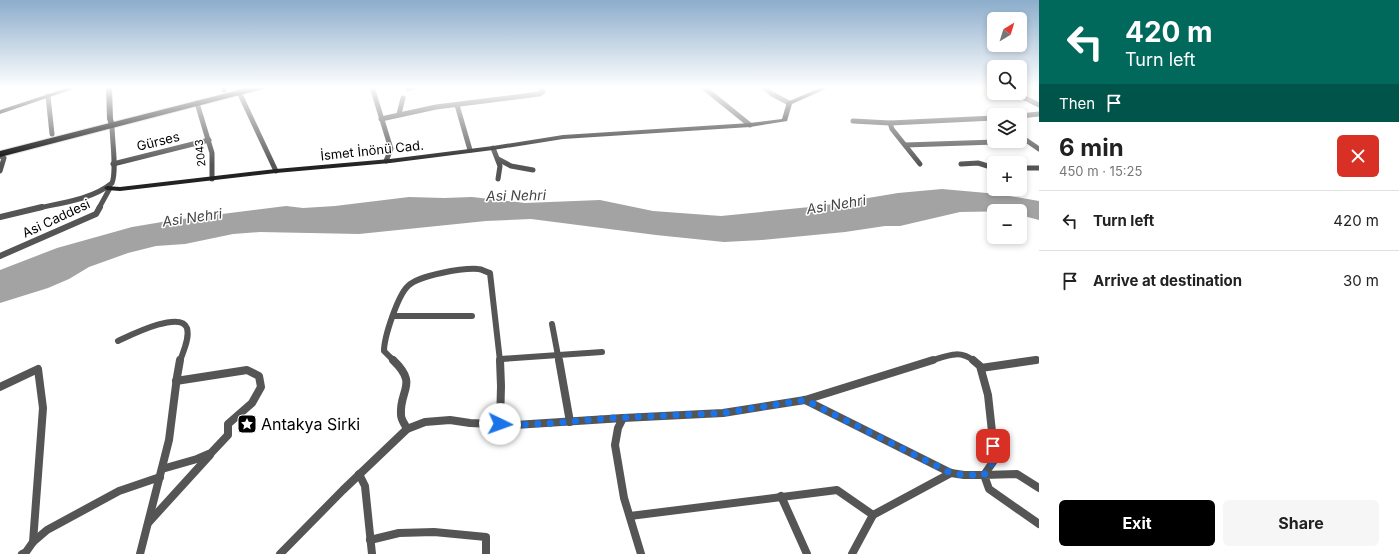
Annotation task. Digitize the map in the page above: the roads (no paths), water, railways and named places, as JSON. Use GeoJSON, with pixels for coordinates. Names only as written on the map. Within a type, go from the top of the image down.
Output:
{"type":"FeatureCollection","features":[{"type":"Feature","properties":{"kind":"highway"},"geometry":{"type":"LineString","coordinates":[[0,155],[141,113]]}},
{"type":"Feature","properties":{"kind":"highway"},"geometry":{"type":"LineString","coordinates":[[0,148],[52,134],[152,113]]}},
{"type":"Feature","properties":{"kind":"street"},"geometry":{"type":"LineString","coordinates":[[50,113],[52,134]]}},
{"type":"Feature","properties":{"kind":"street"},"geometry":{"type":"LineString","coordinates":[[110,113],[111,122]]}},
{"type":"Feature","properties":{"kind":"street","name":"2043"},"geometry":{"type":"LineString","coordinates":[[200,113],[212,153],[212,179]]}},
{"type":"Feature","properties":{"kind":"street"},"geometry":{"type":"LineString","coordinates":[[248,113],[276,171]]}},
{"type":"Feature","properties":{"kind":"street"},"geometry":{"type":"LineString","coordinates":[[379,113],[391,149],[386,161]]}},
{"type":"Feature","properties":{"kind":"street"},"geometry":{"type":"LineString","coordinates":[[381,119],[405,113]]}},
{"type":"Feature","properties":{"kind":"street"},"geometry":{"type":"LineString","coordinates":[[459,113],[470,150]]}},
{"type":"Feature","properties":{"kind":"street"},"geometry":{"type":"LineString","coordinates":[[735,113],[750,125]]}},
{"type":"Feature","properties":{"kind":"street","name":"İsmet İnönü Cad."},"geometry":{"type":"LineString","coordinates":[[0,217],[73,199],[108,188],[120,189],[276,171],[386,161],[493,148],[585,134],[750,125],[785,120],[787,113]]}},
{"type":"Feature","properties":{"kind":"street"},"geometry":{"type":"LineString","coordinates":[[1027,115],[1039,114]]}},
{"type":"Feature","properties":{"kind":"street"},"geometry":{"type":"LineString","coordinates":[[853,121],[890,123],[987,118]]}},
{"type":"Feature","properties":{"kind":"street","name":"Asi Caddesi"},"geometry":{"type":"LineString","coordinates":[[0,256],[96,214],[108,188],[113,182],[111,122]]}},
{"type":"Feature","properties":{"kind":"street"},"geometry":{"type":"LineString","coordinates":[[890,123],[892,129],[920,164]]}},
{"type":"Feature","properties":{"kind":"street","name":"Gürses"},"geometry":{"type":"LineString","coordinates":[[113,164],[209,140]]}},
{"type":"Feature","properties":{"kind":"street"},"geometry":{"type":"LineString","coordinates":[[1027,141],[1039,150]]}},
{"type":"Feature","properties":{"kind":"street"},"geometry":{"type":"LineString","coordinates":[[905,145],[987,142]]}},
{"type":"Feature","properties":{"kind":"street"},"geometry":{"type":"LineString","coordinates":[[493,148],[500,166],[498,179]]}},
{"type":"Feature","properties":{"kind":"street"},"geometry":{"type":"LineString","coordinates":[[0,155],[4,158],[3,166],[0,171]]}},
{"type":"Feature","properties":{"kind":"street"},"geometry":{"type":"LineString","coordinates":[[498,159],[510,166],[533,170]]}},
{"type":"Feature","properties":{"kind":"street"},"geometry":{"type":"LineString","coordinates":[[961,164],[978,163],[987,166]]}},
{"type":"Feature","properties":{"kind":"street"},"geometry":{"type":"LineString","coordinates":[[1027,168],[1039,168]]}},
{"type":"Feature","properties":{"kind":"street"},"geometry":{"type":"LineString","coordinates":[[407,429],[400,410],[407,389],[407,380],[397,365],[384,351],[384,341],[404,290],[419,279],[428,276],[479,269],[486,270],[490,273],[501,359],[502,403],[500,424]]}},
{"type":"Feature","properties":{"kind":"street"},"geometry":{"type":"LineString","coordinates":[[394,316],[472,316]]}},
{"type":"Feature","properties":{"kind":"street"},"geometry":{"type":"LineString","coordinates":[[118,340],[154,326],[175,322],[185,324],[188,330],[188,337],[180,360],[176,381],[172,424],[140,554]]}},
{"type":"Feature","properties":{"kind":"street"},"geometry":{"type":"LineString","coordinates":[[552,324],[570,422]]}},
{"type":"Feature","properties":{"kind":"street"},"geometry":{"type":"LineString","coordinates":[[501,359],[602,352]]}},
{"type":"Feature","properties":{"kind":"street"},"geometry":{"type":"LineString","coordinates":[[280,554],[359,474],[407,429],[424,422],[450,420],[470,423],[515,425],[723,413],[805,400],[957,353],[971,358],[981,368],[988,395],[995,458],[984,475]]}},
{"type":"Feature","properties":{"kind":"street"},"geometry":{"type":"LineString","coordinates":[[981,368],[1039,360]]}},
{"type":"Feature","properties":{"kind":"street"},"geometry":{"type":"LineString","coordinates":[[0,387],[38,369],[43,408],[33,542]]}},
{"type":"Feature","properties":{"kind":"street"},"geometry":{"type":"LineString","coordinates":[[148,524],[228,435],[228,424],[252,404],[261,387],[259,376],[247,370],[176,381]]}},
{"type":"Feature","properties":{"kind":"street"},"geometry":{"type":"LineString","coordinates":[[805,400],[951,473],[964,475],[1017,474],[1039,488]]}},
{"type":"Feature","properties":{"kind":"street"},"geometry":{"type":"LineString","coordinates":[[623,418],[618,428],[615,445],[624,498],[641,554]]}},
{"type":"Feature","properties":{"kind":"street"},"geometry":{"type":"LineString","coordinates":[[22,554],[26,552],[33,542],[47,530],[118,491],[211,453]]}},
{"type":"Feature","properties":{"kind":"street"},"geometry":{"type":"LineString","coordinates":[[852,554],[873,515],[951,473]]}},
{"type":"Feature","properties":{"kind":"street"},"geometry":{"type":"LineString","coordinates":[[359,474],[365,486],[372,554]]}},
{"type":"Feature","properties":{"kind":"street"},"geometry":{"type":"LineString","coordinates":[[984,475],[989,488],[1039,524]]}},
{"type":"Feature","properties":{"kind":"street"},"geometry":{"type":"LineString","coordinates":[[630,516],[837,490],[873,515]]}},
{"type":"Feature","properties":{"kind":"street"},"geometry":{"type":"LineString","coordinates":[[781,496],[807,554]]}},
{"type":"Feature","properties":{"kind":"street"},"geometry":{"type":"LineString","coordinates":[[370,540],[400,533],[434,532],[486,537],[486,554]]}},
{"type":"Feature","properties":{"kind":"water","name":"Asi Nehri"},"geometry":{"type":"Polygon","coordinates":[[[942,189],[987,193],[987,196],[1010,196],[1039,201],[1039,220],[1027,217],[1027,204],[987,204],[987,212],[960,212],[900,226],[885,226],[845,232],[762,240],[724,242],[531,219],[486,221],[359,234],[260,232],[233,234],[185,244],[156,246],[128,253],[89,267],[69,279],[48,288],[0,303],[0,270],[57,248],[132,227],[174,220],[286,206],[303,208],[335,206],[409,197],[472,197],[525,203],[600,200],[653,211],[721,216],[820,206],[898,193],[942,189]]]}},
{"type":"Feature","properties":{"kind":"place","name":"Antakya Sirki"},"geometry":{"type":"Point","coordinates":[247,424]}}]}
